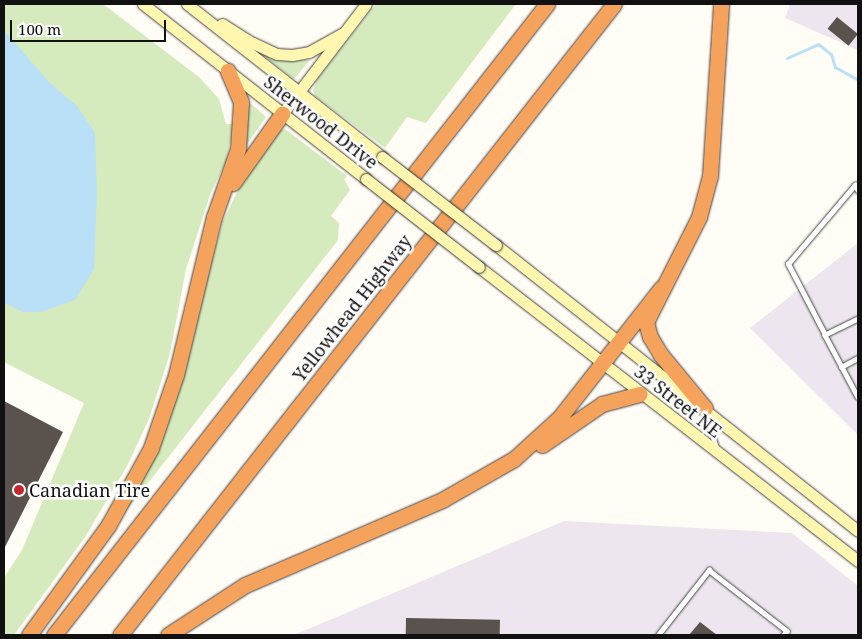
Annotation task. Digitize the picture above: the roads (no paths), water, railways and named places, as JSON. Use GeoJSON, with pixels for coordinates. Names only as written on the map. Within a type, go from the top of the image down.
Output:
{"type":"FeatureCollection","features":[{"type":"Feature","properties":{"kind":"highway","name":"Yellowhead Highway"},"geometry":{"type":"LineString","coordinates":[[54,635],[547,4]]}},
{"type":"Feature","properties":{"kind":"highway","name":"Yellowhead Highway"},"geometry":{"type":"LineString","coordinates":[[120,635],[614,4]]}},
{"type":"Feature","properties":{"kind":"highway"},"geometry":{"type":"LineString","coordinates":[[705,408],[673,372],[650,337],[646,322],[661,288],[699,216],[710,176],[721,4]]}},
{"type":"Feature","properties":{"kind":"highway"},"geometry":{"type":"LineString","coordinates":[[29,635],[108,526],[150,448],[176,375],[214,216],[238,149],[241,102],[228,71]]}},
{"type":"Feature","properties":{"kind":"highway"},"geometry":{"type":"LineString","coordinates":[[214,216],[242,166],[282,114]]}},
{"type":"Feature","properties":{"kind":"highway"},"geometry":{"type":"LineString","coordinates":[[514,459],[560,417],[661,288]]}},
{"type":"Feature","properties":{"kind":"highway"},"geometry":{"type":"LineString","coordinates":[[168,635],[245,585],[442,500],[514,459],[530,454],[602,404],[640,394]]}},
{"type":"Feature","properties":{"kind":"main road","name":"Sherwood Drive"},"geometry":{"type":"LineString","coordinates":[[143,4],[479,267]]}},
{"type":"Feature","properties":{"kind":"main road","name":"Sherwood Drive"},"geometry":{"type":"LineString","coordinates":[[188,4],[496,245]]}},
{"type":"Feature","properties":{"kind":"main road"},"geometry":{"type":"LineString","coordinates":[[188,4],[277,54],[308,52],[342,34]]}},
{"type":"Feature","properties":{"kind":"main road"},"geometry":{"type":"LineString","coordinates":[[282,114],[366,4]]}},
{"type":"Feature","properties":{"kind":"main road","name":"33 Street NE"},"geometry":{"type":"LineString","coordinates":[[496,245],[619,344],[705,408],[858,531]]}},
{"type":"Feature","properties":{"kind":"main road","name":"33 Street NE"},"geometry":{"type":"LineString","coordinates":[[479,267],[718,455],[858,561]]}},
{"type":"Feature","properties":{"kind":"lane"},"geometry":{"type":"LineString","coordinates":[[858,190],[855,184],[788,264],[858,397]]}},
{"type":"Feature","properties":{"kind":"lane"},"geometry":{"type":"LineString","coordinates":[[825,335],[858,318]]}},
{"type":"Feature","properties":{"kind":"lane"},"geometry":{"type":"LineString","coordinates":[[841,367],[858,358]]}},
{"type":"Feature","properties":{"kind":"lane"},"geometry":{"type":"LineString","coordinates":[[705,408],[718,455]]}},
{"type":"Feature","properties":{"kind":"lane"},"geometry":{"type":"LineString","coordinates":[[658,635],[709,570],[788,631],[784,635]]}},
{"type":"Feature","properties":{"kind":"water"},"geometry":{"type":"Polygon","coordinates":[[[4,30],[49,82],[77,106],[95,133],[97,193],[94,269],[75,300],[41,312],[23,312],[4,303],[4,30]]]}},
{"type":"Feature","properties":{"kind":"waterway"},"geometry":{"type":"LineString","coordinates":[[787,58],[818,44],[831,54],[835,67],[858,80]]}},
{"type":"Feature","properties":{"kind":"place","name":"Canadian Tire"},"geometry":{"type":"Point","coordinates":[19,490]}}]}
